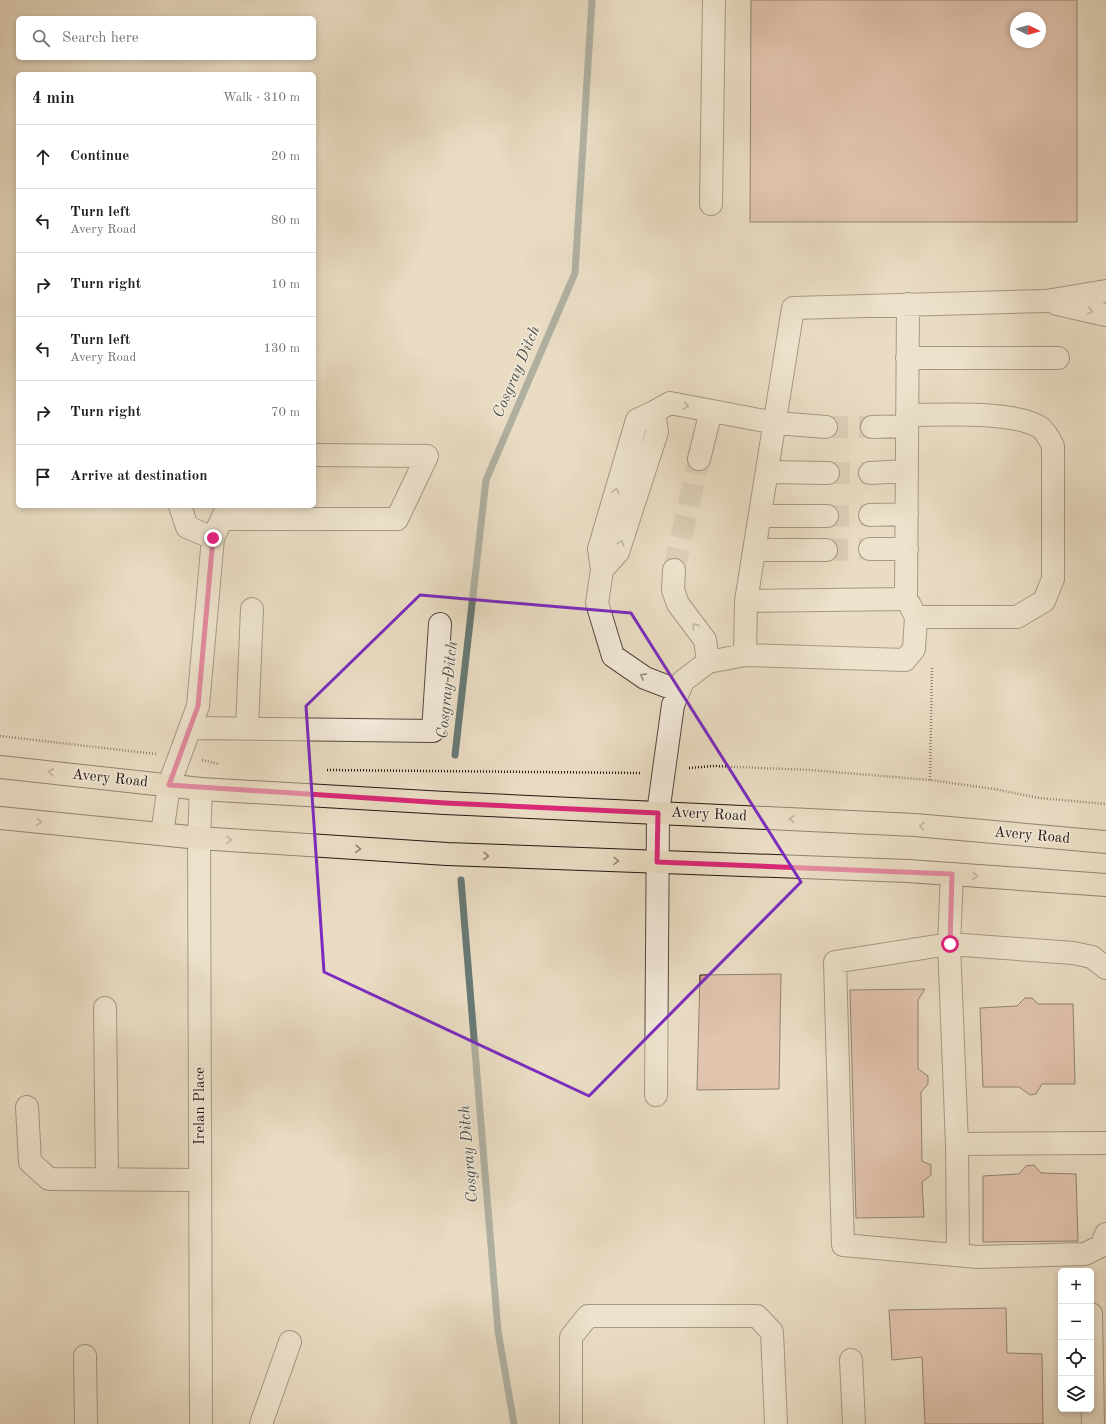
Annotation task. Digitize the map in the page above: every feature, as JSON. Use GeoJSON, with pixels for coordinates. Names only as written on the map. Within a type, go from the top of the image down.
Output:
{"type":"FeatureCollection","features":[{"type":"Feature","properties":{"kind":"main road","name":"Avery Road"},"geometry":{"type":"LineString","coordinates":[[0,767],[201,788],[658,813],[915,825],[1106,842]]}},
{"type":"Feature","properties":{"kind":"main road"},"geometry":{"type":"LineString","coordinates":[[0,818],[199,838],[447,854],[952,874],[1106,885]]}},
{"type":"Feature","properties":{"kind":"street"},"geometry":{"type":"LineString","coordinates":[[712,204],[714,0]]}},
{"type":"Feature","properties":{"kind":"street"},"geometry":{"type":"LineString","coordinates":[[745,654],[746,601],[793,308],[1046,301],[1106,291]]}},
{"type":"Feature","properties":{"kind":"street"},"geometry":{"type":"LineString","coordinates":[[1046,301],[1106,315]]}},
{"type":"Feature","properties":{"kind":"street"},"geometry":{"type":"LineString","coordinates":[[656,1095],[658,813],[673,706],[684,681],[708,662],[745,654],[905,660],[914,649],[907,549],[906,471],[908,304]]}},
{"type":"Feature","properties":{"kind":"street"},"geometry":{"type":"LineString","coordinates":[[907,358],[1058,358]]}},
{"type":"Feature","properties":{"kind":"street"},"geometry":{"type":"LineString","coordinates":[[679,691],[646,678],[613,656],[597,604],[602,570],[618,552],[621,545],[657,432],[654,412],[670,403],[775,423],[826,427]]}},
{"type":"Feature","properties":{"kind":"street"},"geometry":{"type":"LineString","coordinates":[[699,458],[711,411]]}},
{"type":"Feature","properties":{"kind":"street"},"geometry":{"type":"LineString","coordinates":[[746,601],[911,608],[1017,617],[1044,601],[1054,579],[1054,446],[1042,429],[1026,421],[1007,416],[907,420],[872,427]]}},
{"type":"Feature","properties":{"kind":"street"},"geometry":{"type":"LineString","coordinates":[[181,508],[187,527],[221,521],[397,520],[427,456],[316,455]]}},
{"type":"Feature","properties":{"kind":"street"},"geometry":{"type":"LineString","coordinates":[[870,472],[906,471]]}},
{"type":"Feature","properties":{"kind":"street"},"geometry":{"type":"LineString","coordinates":[[767,472],[828,473]]}},
{"type":"Feature","properties":{"kind":"street"},"geometry":{"type":"LineString","coordinates":[[870,515],[907,514]]}},
{"type":"Feature","properties":{"kind":"street"},"geometry":{"type":"LineString","coordinates":[[760,516],[828,516]]}},
{"type":"Feature","properties":{"kind":"street"},"geometry":{"type":"LineString","coordinates":[[162,834],[169,785],[198,706],[221,521]]}},
{"type":"Feature","properties":{"kind":"street"},"geometry":{"type":"LineString","coordinates":[[870,549],[907,549]]}},
{"type":"Feature","properties":{"kind":"street"},"geometry":{"type":"LineString","coordinates":[[755,550],[826,550]]}},
{"type":"Feature","properties":{"kind":"street"},"geometry":{"type":"LineString","coordinates":[[674,570],[673,590],[678,604],[705,640],[708,662]]}},
{"type":"Feature","properties":{"kind":"street"},"geometry":{"type":"LineString","coordinates":[[247,728],[252,609]]}},
{"type":"Feature","properties":{"kind":"street"},"geometry":{"type":"LineString","coordinates":[[190,728],[434,730],[440,624]]}},
{"type":"Feature","properties":{"kind":"street","name":"Irelan Place"},"geometry":{"type":"LineString","coordinates":[[201,788],[199,838],[201,1424]]}},
{"type":"Feature","properties":{"kind":"street"},"geometry":{"type":"LineString","coordinates":[[952,874],[950,944],[957,1144],[958,1255]]}},
{"type":"Feature","properties":{"kind":"street"},"geometry":{"type":"LineString","coordinates":[[1106,968],[1092,957],[1073,953],[950,944],[835,962],[843,1245],[978,1257],[1085,1254],[1100,1246],[1106,1234]]}},
{"type":"Feature","properties":{"kind":"street"},"geometry":{"type":"LineString","coordinates":[[105,1008],[107,1180]]}},
{"type":"Feature","properties":{"kind":"street"},"geometry":{"type":"LineString","coordinates":[[27,1107],[30,1162],[49,1179],[200,1180]]}},
{"type":"Feature","properties":{"kind":"street"},"geometry":{"type":"LineString","coordinates":[[957,1144],[1106,1143]]}},
{"type":"Feature","properties":{"kind":"street"},"geometry":{"type":"LineString","coordinates":[[571,1424],[571,1337],[588,1316],[757,1316],[772,1332],[776,1424]]}},
{"type":"Feature","properties":{"kind":"street"},"geometry":{"type":"LineString","coordinates":[[1093,1424],[1099,1378],[1094,1338]]}},
{"type":"Feature","properties":{"kind":"street"},"geometry":{"type":"LineString","coordinates":[[261,1424],[290,1342]]}},
{"type":"Feature","properties":{"kind":"street"},"geometry":{"type":"LineString","coordinates":[[85,1356],[86,1424]]}},
{"type":"Feature","properties":{"kind":"street"},"geometry":{"type":"LineString","coordinates":[[851,1360],[854,1424]]}},
{"type":"Feature","properties":{"kind":"path"},"geometry":{"type":"LineString","coordinates":[[930,780],[932,665]]}},
{"type":"Feature","properties":{"kind":"path"},"geometry":{"type":"LineString","coordinates":[[0,736],[204,760],[223,766]]}},
{"type":"Feature","properties":{"kind":"path"},"geometry":{"type":"LineString","coordinates":[[326,770],[639,773],[714,766],[811,770],[930,780],[994,789],[1039,798],[1106,804]]}},
{"type":"Feature","properties":{"kind":"highlighted area"},"geometry":{"type":"Polygon","coordinates":[[[420,595],[631,613],[801,882],[589,1096],[324,972],[306,706],[420,595]]]}},
{"type":"Feature","properties":{"kind":"building"},"geometry":{"type":"Polygon","coordinates":[[[751,0],[1077,0],[1077,222],[750,222],[751,0]]]}},
{"type":"Feature","properties":{"kind":"building"},"geometry":{"type":"Polygon","coordinates":[[[781,974],[779,1089],[697,1090],[700,975],[781,974]]]}},
{"type":"Feature","properties":{"kind":"building"},"geometry":{"type":"Polygon","coordinates":[[[925,989],[918,1000],[918,1069],[928,1076],[928,1084],[921,1092],[922,1161],[931,1165],[931,1175],[922,1182],[924,1217],[856,1218],[850,990],[925,989]]]}},
{"type":"Feature","properties":{"kind":"building"},"geometry":{"type":"Polygon","coordinates":[[[1025,998],[1032,998],[1038,1004],[1073,1004],[1075,1084],[1042,1084],[1036,1094],[1030,1095],[1019,1087],[983,1087],[980,1008],[1017,1006],[1025,998]]]}},
{"type":"Feature","properties":{"kind":"building"},"geometry":{"type":"Polygon","coordinates":[[[1034,1165],[1041,1173],[1076,1174],[1078,1241],[983,1242],[983,1176],[1019,1174],[1026,1166],[1034,1165]]]}},
{"type":"Feature","properties":{"kind":"building"},"geometry":{"type":"Polygon","coordinates":[[[1006,1308],[1007,1353],[1042,1354],[1043,1424],[925,1424],[922,1357],[892,1360],[889,1310],[1006,1308]]]}},
{"type":"Feature","properties":{"kind":"waterway","name":"Cosgray Ditch"},"geometry":{"type":"LineString","coordinates":[[455,755],[486,480],[575,273],[592,0]]}},
{"type":"Feature","properties":{"kind":"waterway","name":"Cosgray Ditch"},"geometry":{"type":"LineString","coordinates":[[461,880],[498,1331],[514,1424]]}},
{"type":"Feature","properties":{"kind":"tunnel"},"geometry":{"type":"LineString","coordinates":[[826,427],[872,427]]}},
{"type":"Feature","properties":{"kind":"tunnel"},"geometry":{"type":"LineString","coordinates":[[674,570],[699,459]]}},
{"type":"Feature","properties":{"kind":"tunnel"},"geometry":{"type":"LineString","coordinates":[[828,473],[870,473]]}},
{"type":"Feature","properties":{"kind":"tunnel"},"geometry":{"type":"LineString","coordinates":[[827,516],[870,515]]}},
{"type":"Feature","properties":{"kind":"tunnel"},"geometry":{"type":"LineString","coordinates":[[826,550],[870,549]]}},
{"type":"Feature","properties":{"kind":"route"},"geometry":{"type":"LineString","coordinates":[[213,538],[198,706],[169,785],[445,803],[658,813],[657,862],[908,871],[952,874],[950,944]]}}]}
